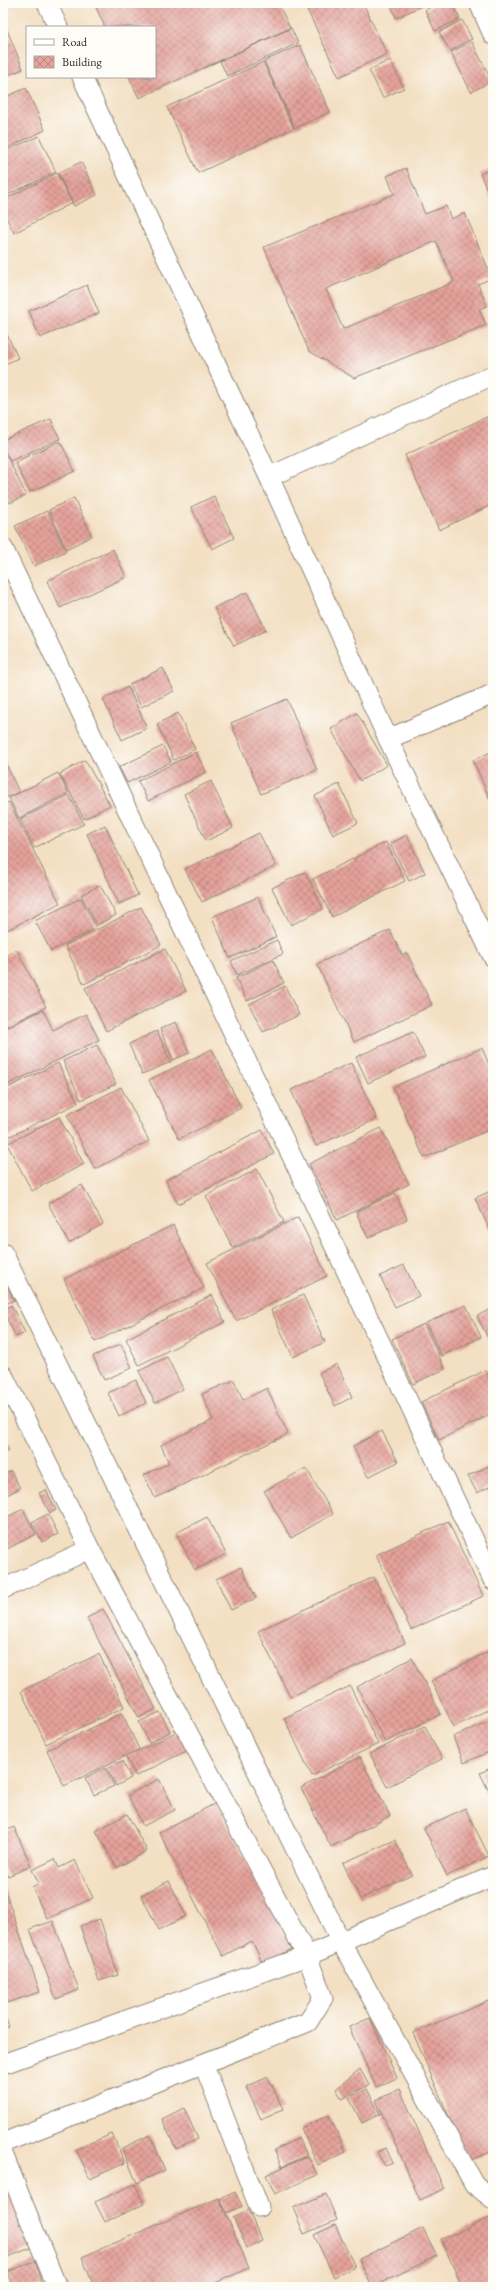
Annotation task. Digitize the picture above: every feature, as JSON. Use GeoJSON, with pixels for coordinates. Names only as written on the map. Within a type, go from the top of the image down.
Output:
{"type":"FeatureCollection","features":[{"type":"Feature","properties":{"kind":"street"},"geometry":{"type":"LineString","coordinates":[[47,3],[58,26]]}},
{"type":"Feature","properties":{"kind":"street"},"geometry":{"type":"LineString","coordinates":[[478,3],[493,35]]}},
{"type":"Feature","properties":{"kind":"street"},"geometry":{"type":"LineString","coordinates":[[82,78],[269,476],[388,740],[487,927],[493,957]]}},
{"type":"Feature","properties":{"kind":"street"},"geometry":{"type":"LineString","coordinates":[[269,476],[493,375]]}},
{"type":"Feature","properties":{"kind":"street"},"geometry":{"type":"LineString","coordinates":[[3,548],[493,1580]]}},
{"type":"Feature","properties":{"kind":"street"},"geometry":{"type":"LineString","coordinates":[[388,740],[493,694]]}},
{"type":"Feature","properties":{"kind":"street"},"geometry":{"type":"LineString","coordinates":[[3,1253],[341,1942],[474,2184],[493,2200]]}},
{"type":"Feature","properties":{"kind":"street"},"geometry":{"type":"LineString","coordinates":[[3,1375],[90,1549],[307,1956],[323,1998],[308,2022],[3,2143]]}},
{"type":"Feature","properties":{"kind":"street"},"geometry":{"type":"LineString","coordinates":[[3,1589],[90,1549]]}},
{"type":"Feature","properties":{"kind":"street"},"geometry":{"type":"LineString","coordinates":[[3,2064],[307,1956],[493,1876]]}},
{"type":"Feature","properties":{"kind":"street"},"geometry":{"type":"LineString","coordinates":[[204,2064],[259,2207]]}},
{"type":"Feature","properties":{"kind":"street"},"geometry":{"type":"LineString","coordinates":[[3,2154],[57,2287]]}},
{"type":"Feature","properties":{"kind":"building"},"geometry":{"type":"Polygon","coordinates":[[[94,3],[278,3],[290,28],[139,98],[129,78],[156,78],[156,26],[105,26],[94,3]]]}},
{"type":"Feature","properties":{"kind":"building"},"geometry":{"type":"Polygon","coordinates":[[[304,3],[363,3],[387,54],[339,77],[304,3]]]}},
{"type":"Feature","properties":{"kind":"building"},"geometry":{"type":"Polygon","coordinates":[[[390,3],[425,3],[425,4],[396,18],[390,3]]]}},
{"type":"Feature","properties":{"kind":"building"},"geometry":{"type":"Polygon","coordinates":[[[439,3],[452,3],[460,19],[435,31],[425,10],[439,3]]]}},
{"type":"Feature","properties":{"kind":"building"},"geometry":{"type":"Polygon","coordinates":[[[3,20],[23,69],[3,77],[3,20]]]}},
{"type":"Feature","properties":{"kind":"building"},"geometry":{"type":"Polygon","coordinates":[[[462,20],[472,39],[450,51],[439,32],[462,20]]]}},
{"type":"Feature","properties":{"kind":"building"},"geometry":{"type":"Polygon","coordinates":[[[291,28],[298,43],[227,76],[220,61],[291,28]]]}},
{"type":"Feature","properties":{"kind":"building"},"geometry":{"type":"Polygon","coordinates":[[[472,42],[492,81],[471,92],[451,52],[472,42]]]}},
{"type":"Feature","properties":{"kind":"building"},"geometry":{"type":"Polygon","coordinates":[[[300,45],[330,112],[295,128],[264,61],[300,45]]]}},
{"type":"Feature","properties":{"kind":"building"},"geometry":{"type":"Polygon","coordinates":[[[390,60],[404,88],[383,98],[369,70],[390,60]]]}},
{"type":"Feature","properties":{"kind":"building"},"geometry":{"type":"Polygon","coordinates":[[[263,62],[294,128],[198,173],[167,107],[263,62]]]}},
{"type":"Feature","properties":{"kind":"building"},"geometry":{"type":"Polygon","coordinates":[[[26,88],[45,130],[3,150],[3,98],[26,88]]]}},
{"type":"Feature","properties":{"kind":"building"},"geometry":{"type":"Polygon","coordinates":[[[39,136],[56,172],[3,197],[3,152],[39,136]]]}},
{"type":"Feature","properties":{"kind":"building"},"geometry":{"type":"Polygon","coordinates":[[[81,162],[97,195],[74,206],[58,173],[81,162]]]}},
{"type":"Feature","properties":{"kind":"building"},"geometry":{"type":"Polygon","coordinates":[[[406,168],[425,214],[446,206],[451,219],[465,213],[492,278],[478,284],[487,306],[479,309],[486,325],[354,378],[309,351],[264,247],[394,194],[387,176],[406,168]],[[436,241],[326,289],[343,329],[454,282],[436,241]]]}},
{"type":"Feature","properties":{"kind":"building"},"geometry":{"type":"Polygon","coordinates":[[[493,168],[493,203],[480,174],[493,168]]]}},
{"type":"Feature","properties":{"kind":"building"},"geometry":{"type":"Polygon","coordinates":[[[57,173],[72,203],[14,233],[3,211],[3,200],[57,173]]]}},
{"type":"Feature","properties":{"kind":"building"},"geometry":{"type":"Polygon","coordinates":[[[87,285],[99,313],[40,338],[29,311],[87,285]]]}},
{"type":"Feature","properties":{"kind":"building"},"geometry":{"type":"Polygon","coordinates":[[[3,326],[18,358],[3,365],[3,326]]]}},
{"type":"Feature","properties":{"kind":"building"},"geometry":{"type":"Polygon","coordinates":[[[493,414],[493,504],[439,530],[405,455],[493,414]]]}},
{"type":"Feature","properties":{"kind":"building"},"geometry":{"type":"Polygon","coordinates":[[[51,419],[60,439],[10,461],[3,447],[3,440],[51,419]]]}},
{"type":"Feature","properties":{"kind":"building"},"geometry":{"type":"Polygon","coordinates":[[[60,441],[75,471],[30,492],[15,462],[60,441]]]}},
{"type":"Feature","properties":{"kind":"building"},"geometry":{"type":"Polygon","coordinates":[[[7,456],[26,495],[10,503],[3,489],[3,458],[7,456]]]}},
{"type":"Feature","properties":{"kind":"building"},"geometry":{"type":"Polygon","coordinates":[[[214,496],[234,538],[212,549],[191,507],[214,496]]]}},
{"type":"Feature","properties":{"kind":"building"},"geometry":{"type":"Polygon","coordinates":[[[74,498],[92,536],[66,549],[49,510],[74,498]]]}},
{"type":"Feature","properties":{"kind":"building"},"geometry":{"type":"Polygon","coordinates":[[[47,511],[66,551],[34,566],[15,526],[47,511]]]}},
{"type":"Feature","properties":{"kind":"building"},"geometry":{"type":"Polygon","coordinates":[[[113,549],[126,577],[60,608],[47,581],[113,549]]]}},
{"type":"Feature","properties":{"kind":"building"},"geometry":{"type":"Polygon","coordinates":[[[247,592],[266,630],[234,646],[214,608],[247,592]]]}},
{"type":"Feature","properties":{"kind":"building"},"geometry":{"type":"Polygon","coordinates":[[[163,668],[174,691],[141,707],[130,684],[163,668]]]}},
{"type":"Feature","properties":{"kind":"building"},"geometry":{"type":"Polygon","coordinates":[[[128,687],[147,728],[122,740],[103,699],[128,687]]]}},
{"type":"Feature","properties":{"kind":"building"},"geometry":{"type":"Polygon","coordinates":[[[287,699],[317,770],[261,794],[231,723],[287,699]]]}},
{"type":"Feature","properties":{"kind":"building"},"geometry":{"type":"Polygon","coordinates":[[[178,713],[195,749],[174,760],[157,724],[178,713]]]}},
{"type":"Feature","properties":{"kind":"building"},"geometry":{"type":"Polygon","coordinates":[[[357,713],[387,765],[360,781],[331,729],[357,713]]]}},
{"type":"Feature","properties":{"kind":"building"},"geometry":{"type":"Polygon","coordinates":[[[163,746],[171,762],[127,783],[119,767],[163,746]]]}},
{"type":"Feature","properties":{"kind":"building"},"geometry":{"type":"Polygon","coordinates":[[[493,751],[493,801],[491,802],[473,760],[493,751]]]}},
{"type":"Feature","properties":{"kind":"building"},"geometry":{"type":"Polygon","coordinates":[[[196,752],[206,772],[148,801],[138,781],[196,752]]]}},
{"type":"Feature","properties":{"kind":"building"},"geometry":{"type":"Polygon","coordinates":[[[3,758],[19,792],[3,799],[3,758]]]}},
{"type":"Feature","properties":{"kind":"building"},"geometry":{"type":"Polygon","coordinates":[[[85,760],[110,805],[84,819],[60,774],[85,760]]]}},
{"type":"Feature","properties":{"kind":"building"},"geometry":{"type":"Polygon","coordinates":[[[58,773],[68,793],[19,818],[9,798],[58,773]]]}},
{"type":"Feature","properties":{"kind":"building"},"geometry":{"type":"Polygon","coordinates":[[[211,781],[233,828],[206,841],[184,794],[211,781]]]}},
{"type":"Feature","properties":{"kind":"building"},"geometry":{"type":"Polygon","coordinates":[[[339,784],[358,823],[333,835],[315,796],[339,784]]]}},
{"type":"Feature","properties":{"kind":"building"},"geometry":{"type":"Polygon","coordinates":[[[69,795],[84,824],[34,848],[20,819],[69,795]]]}},
{"type":"Feature","properties":{"kind":"building"},"geometry":{"type":"Polygon","coordinates":[[[9,802],[60,903],[3,932],[3,805],[9,802]]]}},
{"type":"Feature","properties":{"kind":"building"},"geometry":{"type":"Polygon","coordinates":[[[105,825],[138,895],[119,904],[87,834],[105,825]]]}},
{"type":"Feature","properties":{"kind":"building"},"geometry":{"type":"Polygon","coordinates":[[[259,833],[276,866],[202,902],[185,869],[259,833]]]}},
{"type":"Feature","properties":{"kind":"building"},"geometry":{"type":"Polygon","coordinates":[[[407,835],[425,873],[409,881],[390,844],[407,835]]]}},
{"type":"Feature","properties":{"kind":"building"},"geometry":{"type":"Polygon","coordinates":[[[386,842],[405,881],[332,917],[313,879],[386,842]]]}},
{"type":"Feature","properties":{"kind":"building"},"geometry":{"type":"Polygon","coordinates":[[[305,872],[323,909],[291,925],[272,888],[305,872]]]}},
{"type":"Feature","properties":{"kind":"building"},"geometry":{"type":"Polygon","coordinates":[[[100,885],[116,915],[97,925],[81,895],[100,885]]]}},
{"type":"Feature","properties":{"kind":"building"},"geometry":{"type":"Polygon","coordinates":[[[258,897],[276,937],[230,958],[212,917],[258,897]]]}},
{"type":"Feature","properties":{"kind":"building"},"geometry":{"type":"Polygon","coordinates":[[[81,898],[96,928],[51,951],[35,921],[81,898]]]}},
{"type":"Feature","properties":{"kind":"building"},"geometry":{"type":"Polygon","coordinates":[[[141,907],[161,945],[84,984],[65,946],[141,907]]]}},
{"type":"Feature","properties":{"kind":"building"},"geometry":{"type":"Polygon","coordinates":[[[390,930],[402,955],[407,953],[432,1005],[354,1042],[317,964],[390,930]]]}},
{"type":"Feature","properties":{"kind":"building"},"geometry":{"type":"Polygon","coordinates":[[[277,940],[283,954],[237,975],[231,961],[277,940]]]}},
{"type":"Feature","properties":{"kind":"building"},"geometry":{"type":"Polygon","coordinates":[[[165,949],[186,991],[106,1031],[85,988],[165,949]]]}},
{"type":"Feature","properties":{"kind":"building"},"geometry":{"type":"Polygon","coordinates":[[[17,950],[46,1007],[3,1028],[3,957],[17,950]]]}},
{"type":"Feature","properties":{"kind":"building"},"geometry":{"type":"Polygon","coordinates":[[[273,960],[284,983],[247,1001],[236,978],[273,960]]]}},
{"type":"Feature","properties":{"kind":"building"},"geometry":{"type":"Polygon","coordinates":[[[285,986],[299,1015],[263,1032],[249,1004],[285,986]]]}},
{"type":"Feature","properties":{"kind":"building"},"geometry":{"type":"Polygon","coordinates":[[[43,1010],[53,1030],[86,1014],[99,1040],[3,1087],[3,1029],[43,1010]]]}},
{"type":"Feature","properties":{"kind":"building"},"geometry":{"type":"Polygon","coordinates":[[[176,1022],[189,1053],[173,1060],[160,1029],[176,1022]]]}},
{"type":"Feature","properties":{"kind":"building"},"geometry":{"type":"Polygon","coordinates":[[[157,1031],[171,1062],[142,1074],[129,1044],[157,1031]]]}},
{"type":"Feature","properties":{"kind":"building"},"geometry":{"type":"Polygon","coordinates":[[[413,1032],[425,1057],[368,1083],[356,1057],[413,1032]]]}},
{"type":"Feature","properties":{"kind":"building"},"geometry":{"type":"Polygon","coordinates":[[[97,1045],[116,1084],[81,1100],[63,1061],[97,1045]]]}},
{"type":"Feature","properties":{"kind":"building"},"geometry":{"type":"Polygon","coordinates":[[[482,1048],[493,1074],[493,1128],[424,1158],[393,1087],[482,1048]]]}},
{"type":"Feature","properties":{"kind":"building"},"geometry":{"type":"Polygon","coordinates":[[[212,1049],[241,1108],[179,1139],[149,1080],[212,1049]]]}},
{"type":"Feature","properties":{"kind":"building"},"geometry":{"type":"Polygon","coordinates":[[[58,1063],[78,1103],[4,1139],[3,1090],[58,1063]]]}},
{"type":"Feature","properties":{"kind":"building"},"geometry":{"type":"Polygon","coordinates":[[[351,1063],[377,1119],[316,1146],[291,1090],[351,1063]]]}},
{"type":"Feature","properties":{"kind":"building"},"geometry":{"type":"Polygon","coordinates":[[[121,1087],[149,1141],[95,1169],[67,1115],[121,1087]]]}},
{"type":"Feature","properties":{"kind":"building"},"geometry":{"type":"Polygon","coordinates":[[[59,1117],[84,1164],[32,1191],[7,1144],[59,1117]]]}},
{"type":"Feature","properties":{"kind":"building"},"geometry":{"type":"Polygon","coordinates":[[[381,1128],[409,1184],[337,1220],[309,1164],[381,1128]]]}},
{"type":"Feature","properties":{"kind":"building"},"geometry":{"type":"Polygon","coordinates":[[[262,1130],[274,1154],[178,1204],[166,1180],[262,1130]]]}},
{"type":"Feature","properties":{"kind":"building"},"geometry":{"type":"Polygon","coordinates":[[[257,1169],[284,1222],[233,1248],[206,1196],[257,1169]]]}},
{"type":"Feature","properties":{"kind":"building"},"geometry":{"type":"Polygon","coordinates":[[[82,1185],[103,1224],[69,1243],[48,1203],[82,1185]]]}},
{"type":"Feature","properties":{"kind":"building"},"geometry":{"type":"Polygon","coordinates":[[[493,1190],[493,1237],[475,1198],[493,1190]]]}},
{"type":"Feature","properties":{"kind":"building"},"geometry":{"type":"Polygon","coordinates":[[[395,1193],[407,1219],[368,1238],[356,1212],[395,1193]]]}},
{"type":"Feature","properties":{"kind":"building"},"geometry":{"type":"Polygon","coordinates":[[[298,1217],[327,1276],[236,1321],[207,1263],[298,1217]]]}},
{"type":"Feature","properties":{"kind":"building"},"geometry":{"type":"Polygon","coordinates":[[[173,1225],[204,1288],[95,1342],[64,1279],[173,1225]]]}},
{"type":"Feature","properties":{"kind":"building"},"geometry":{"type":"Polygon","coordinates":[[[404,1265],[419,1296],[395,1307],[380,1276],[404,1265]]]}},
{"type":"Feature","properties":{"kind":"building"},"geometry":{"type":"Polygon","coordinates":[[[3,1277],[14,1300],[8,1303],[3,1294],[3,1277]]]}},
{"type":"Feature","properties":{"kind":"building"},"geometry":{"type":"Polygon","coordinates":[[[212,1295],[225,1322],[139,1365],[126,1339],[212,1295]]]}},
{"type":"Feature","properties":{"kind":"building"},"geometry":{"type":"Polygon","coordinates":[[[303,1295],[325,1342],[293,1357],[271,1310],[303,1295]]]}},
{"type":"Feature","properties":{"kind":"building"},"geometry":{"type":"Polygon","coordinates":[[[11,1305],[25,1333],[16,1337],[3,1311],[11,1305]]]}},
{"type":"Feature","properties":{"kind":"building"},"geometry":{"type":"Polygon","coordinates":[[[466,1305],[481,1337],[441,1356],[426,1323],[466,1305]]]}},
{"type":"Feature","properties":{"kind":"building"},"geometry":{"type":"Polygon","coordinates":[[[493,1308],[493,1348],[477,1316],[493,1308]]]}},
{"type":"Feature","properties":{"kind":"building"},"geometry":{"type":"Polygon","coordinates":[[[424,1324],[445,1369],[413,1384],[392,1339],[424,1324]]]}},
{"type":"Feature","properties":{"kind":"building"},"geometry":{"type":"Polygon","coordinates":[[[121,1344],[132,1368],[104,1380],[93,1356],[121,1344]]]}},
{"type":"Feature","properties":{"kind":"building"},"geometry":{"type":"Polygon","coordinates":[[[3,1354],[8,1364],[3,1367],[3,1354]]]}},
{"type":"Feature","properties":{"kind":"building"},"geometry":{"type":"Polygon","coordinates":[[[167,1357],[183,1389],[155,1403],[139,1371],[167,1357]]]}},
{"type":"Feature","properties":{"kind":"building"},"geometry":{"type":"Polygon","coordinates":[[[337,1364],[352,1397],[335,1406],[319,1373],[337,1364]]]}},
{"type":"Feature","properties":{"kind":"building"},"geometry":{"type":"Polygon","coordinates":[[[486,1370],[493,1385],[493,1413],[439,1440],[421,1402],[486,1370]]]}},
{"type":"Feature","properties":{"kind":"building"},"geometry":{"type":"Polygon","coordinates":[[[136,1380],[146,1403],[119,1416],[108,1393],[136,1380]]]}},
{"type":"Feature","properties":{"kind":"building"},"geometry":{"type":"Polygon","coordinates":[[[234,1380],[243,1400],[267,1388],[288,1434],[155,1498],[144,1475],[169,1463],[161,1445],[213,1420],[202,1394],[234,1380]]]}},
{"type":"Feature","properties":{"kind":"building"},"geometry":{"type":"Polygon","coordinates":[[[382,1431],[398,1462],[368,1477],[353,1446],[382,1431]]]}},
{"type":"Feature","properties":{"kind":"building"},"geometry":{"type":"Polygon","coordinates":[[[3,1438],[9,1450],[3,1453],[3,1438]]]}},
{"type":"Feature","properties":{"kind":"building"},"geometry":{"type":"Polygon","coordinates":[[[493,1464],[493,1485],[477,1493],[468,1476],[493,1464]]]}},
{"type":"Feature","properties":{"kind":"building"},"geometry":{"type":"Polygon","coordinates":[[[306,1468],[333,1514],[291,1538],[264,1491],[306,1468]]]}},
{"type":"Feature","properties":{"kind":"building"},"geometry":{"type":"Polygon","coordinates":[[[11,1471],[20,1488],[3,1497],[3,1475],[11,1471]]]}},
{"type":"Feature","properties":{"kind":"building"},"geometry":{"type":"Polygon","coordinates":[[[46,1490],[56,1510],[50,1513],[39,1493],[46,1490]]]}},
{"type":"Feature","properties":{"kind":"building"},"geometry":{"type":"Polygon","coordinates":[[[23,1509],[36,1534],[3,1551],[3,1519],[23,1509]]]}},
{"type":"Feature","properties":{"kind":"building"},"geometry":{"type":"Polygon","coordinates":[[[48,1514],[58,1534],[42,1542],[32,1522],[48,1514]]]}},
{"type":"Feature","properties":{"kind":"building"},"geometry":{"type":"Polygon","coordinates":[[[207,1517],[226,1554],[195,1570],[176,1533],[207,1517]]]}},
{"type":"Feature","properties":{"kind":"building"},"geometry":{"type":"Polygon","coordinates":[[[448,1521],[483,1596],[411,1630],[376,1555],[448,1521]]]}},
{"type":"Feature","properties":{"kind":"building"},"geometry":{"type":"Polygon","coordinates":[[[241,1567],[256,1598],[231,1610],[216,1579],[241,1567]]]}},
{"type":"Feature","properties":{"kind":"building"},"geometry":{"type":"Polygon","coordinates":[[[374,1577],[405,1643],[290,1697],[258,1631],[374,1577]]]}},
{"type":"Feature","properties":{"kind":"building"},"geometry":{"type":"Polygon","coordinates":[[[103,1609],[156,1709],[139,1718],[87,1618],[103,1609]]]}},
{"type":"Feature","properties":{"kind":"building"},"geometry":{"type":"Polygon","coordinates":[[[493,1649],[493,1707],[454,1727],[431,1681],[493,1649]]]}},
{"type":"Feature","properties":{"kind":"building"},"geometry":{"type":"Polygon","coordinates":[[[99,1654],[124,1707],[46,1744],[21,1691],[99,1654]]]}},
{"type":"Feature","properties":{"kind":"building"},"geometry":{"type":"Polygon","coordinates":[[[412,1658],[441,1714],[385,1742],[357,1687],[412,1658]]]}},
{"type":"Feature","properties":{"kind":"building"},"geometry":{"type":"Polygon","coordinates":[[[350,1686],[378,1744],[312,1776],[284,1718],[350,1686]]]}},
{"type":"Feature","properties":{"kind":"building"},"geometry":{"type":"Polygon","coordinates":[[[160,1712],[170,1732],[149,1743],[139,1722],[160,1712]]]}},
{"type":"Feature","properties":{"kind":"building"},"geometry":{"type":"Polygon","coordinates":[[[122,1713],[139,1749],[64,1786],[47,1750],[122,1713]]]}},
{"type":"Feature","properties":{"kind":"building"},"geometry":{"type":"Polygon","coordinates":[[[493,1719],[493,1750],[464,1763],[453,1737],[493,1719]]]}},
{"type":"Feature","properties":{"kind":"building"},"geometry":{"type":"Polygon","coordinates":[[[425,1726],[442,1759],[387,1787],[370,1754],[425,1726]]]}},
{"type":"Feature","properties":{"kind":"building"},"geometry":{"type":"Polygon","coordinates":[[[178,1731],[188,1750],[136,1776],[126,1757],[178,1731]]]}},
{"type":"Feature","properties":{"kind":"building"},"geometry":{"type":"Polygon","coordinates":[[[360,1757],[390,1816],[331,1847],[301,1788],[360,1757]]]}},
{"type":"Feature","properties":{"kind":"building"},"geometry":{"type":"Polygon","coordinates":[[[122,1761],[131,1778],[116,1786],[107,1768],[122,1761]]]}},
{"type":"Feature","properties":{"kind":"building"},"geometry":{"type":"Polygon","coordinates":[[[493,1767],[493,1800],[480,1773],[493,1767]]]}},
{"type":"Feature","properties":{"kind":"building"},"geometry":{"type":"Polygon","coordinates":[[[105,1768],[114,1786],[94,1795],[85,1778],[105,1768]]]}},
{"type":"Feature","properties":{"kind":"building"},"geometry":{"type":"Polygon","coordinates":[[[159,1779],[175,1810],[143,1826],[128,1795],[159,1779]]]}},
{"type":"Feature","properties":{"kind":"building"},"geometry":{"type":"Polygon","coordinates":[[[216,1803],[292,1949],[263,1964],[252,1941],[223,1956],[159,1832],[216,1803]]]}},
{"type":"Feature","properties":{"kind":"building"},"geometry":{"type":"Polygon","coordinates":[[[465,1808],[489,1856],[447,1876],[424,1828],[465,1808]]]}},
{"type":"Feature","properties":{"kind":"building"},"geometry":{"type":"Polygon","coordinates":[[[127,1814],[147,1851],[117,1868],[96,1831],[127,1814]]]}},
{"type":"Feature","properties":{"kind":"building"},"geometry":{"type":"Polygon","coordinates":[[[14,1827],[31,1866],[8,1876],[3,1865],[3,1832],[14,1827]]]}},
{"type":"Feature","properties":{"kind":"building"},"geometry":{"type":"Polygon","coordinates":[[[395,1840],[412,1875],[360,1899],[343,1863],[395,1840]]]}},
{"type":"Feature","properties":{"kind":"building"},"geometry":{"type":"Polygon","coordinates":[[[55,1859],[59,1868],[75,1860],[93,1898],[47,1919],[32,1887],[39,1883],[32,1870],[55,1859]]]}},
{"type":"Feature","properties":{"kind":"building"},"geometry":{"type":"Polygon","coordinates":[[[169,1881],[186,1916],[159,1930],[141,1895],[169,1881]]]}},
{"type":"Feature","properties":{"kind":"building"},"geometry":{"type":"Polygon","coordinates":[[[3,1885],[40,1992],[3,2004],[3,1885]]]}},
{"type":"Feature","properties":{"kind":"building"},"geometry":{"type":"Polygon","coordinates":[[[100,1919],[118,1975],[99,1981],[80,1926],[100,1919]]]}},
{"type":"Feature","properties":{"kind":"building"},"geometry":{"type":"Polygon","coordinates":[[[53,1921],[79,1990],[56,1999],[30,1929],[53,1921]]]}},
{"type":"Feature","properties":{"kind":"building"},"geometry":{"type":"Polygon","coordinates":[[[493,1999],[493,2151],[468,2161],[413,2033],[493,1999]]]}},
{"type":"Feature","properties":{"kind":"building"},"geometry":{"type":"Polygon","coordinates":[[[3,2011],[9,2027],[3,2029],[3,2011]]]}},
{"type":"Feature","properties":{"kind":"building"},"geometry":{"type":"Polygon","coordinates":[[[370,2018],[397,2078],[376,2087],[349,2027],[370,2018]]]}},
{"type":"Feature","properties":{"kind":"building"},"geometry":{"type":"Polygon","coordinates":[[[360,2069],[369,2085],[342,2099],[336,2089],[360,2069]]]}},
{"type":"Feature","properties":{"kind":"building"},"geometry":{"type":"Polygon","coordinates":[[[268,2077],[283,2109],[261,2119],[246,2087],[268,2077]]]}},
{"type":"Feature","properties":{"kind":"building"},"geometry":{"type":"Polygon","coordinates":[[[367,2089],[380,2114],[362,2123],[349,2098],[367,2089]]]}},
{"type":"Feature","properties":{"kind":"building"},"geometry":{"type":"Polygon","coordinates":[[[400,2089],[444,2189],[420,2200],[376,2100],[400,2089]]]}},
{"type":"Feature","properties":{"kind":"building"},"geometry":{"type":"Polygon","coordinates":[[[184,2108],[198,2139],[176,2149],[162,2119],[184,2108]]]}},
{"type":"Feature","properties":{"kind":"building"},"geometry":{"type":"Polygon","coordinates":[[[329,2115],[346,2152],[318,2165],[301,2128],[329,2115]]]}},
{"type":"Feature","properties":{"kind":"building"},"geometry":{"type":"Polygon","coordinates":[[[112,2134],[125,2163],[90,2179],[76,2149],[112,2134]]]}},
{"type":"Feature","properties":{"kind":"building"},"geometry":{"type":"Polygon","coordinates":[[[150,2135],[165,2170],[137,2183],[122,2148],[150,2135]]]}},
{"type":"Feature","properties":{"kind":"building"},"geometry":{"type":"Polygon","coordinates":[[[299,2138],[307,2155],[282,2167],[274,2150],[299,2138]]]}},
{"type":"Feature","properties":{"kind":"building"},"geometry":{"type":"Polygon","coordinates":[[[386,2148],[393,2163],[385,2166],[377,2152],[386,2148]]]}},
{"type":"Feature","properties":{"kind":"building"},"geometry":{"type":"Polygon","coordinates":[[[308,2156],[317,2175],[275,2194],[266,2175],[308,2156]]]}},
{"type":"Feature","properties":{"kind":"building"},"geometry":{"type":"Polygon","coordinates":[[[3,2171],[33,2247],[3,2259],[3,2171]]]}},
{"type":"Feature","properties":{"kind":"building"},"geometry":{"type":"Polygon","coordinates":[[[135,2184],[144,2204],[105,2222],[95,2202],[135,2184]]]}},
{"type":"Feature","properties":{"kind":"building"},"geometry":{"type":"Polygon","coordinates":[[[235,2192],[242,2206],[227,2213],[220,2199],[235,2192]]]}},
{"type":"Feature","properties":{"kind":"building"},"geometry":{"type":"Polygon","coordinates":[[[326,2194],[337,2220],[304,2234],[293,2208],[326,2194]]]}},
{"type":"Feature","properties":{"kind":"building"},"geometry":{"type":"Polygon","coordinates":[[[219,2198],[249,2268],[206,2287],[94,2287],[82,2257],[219,2198]]]}},
{"type":"Feature","properties":{"kind":"building"},"geometry":{"type":"Polygon","coordinates":[[[248,2210],[262,2241],[247,2248],[233,2217],[248,2210]]]}},
{"type":"Feature","properties":{"kind":"building"},"geometry":{"type":"Polygon","coordinates":[[[490,2218],[493,2224],[493,2287],[462,2287],[441,2239],[490,2218]]]}},
{"type":"Feature","properties":{"kind":"building"},"geometry":{"type":"Polygon","coordinates":[[[335,2225],[355,2267],[334,2277],[314,2235],[335,2225]]]}},
{"type":"Feature","properties":{"kind":"building"},"geometry":{"type":"Polygon","coordinates":[[[423,2228],[437,2256],[372,2287],[359,2259],[423,2228]]]}},
{"type":"Feature","properties":{"kind":"building"},"geometry":{"type":"Polygon","coordinates":[[[35,2261],[44,2287],[13,2287],[7,2272],[35,2261]]]}}]}
